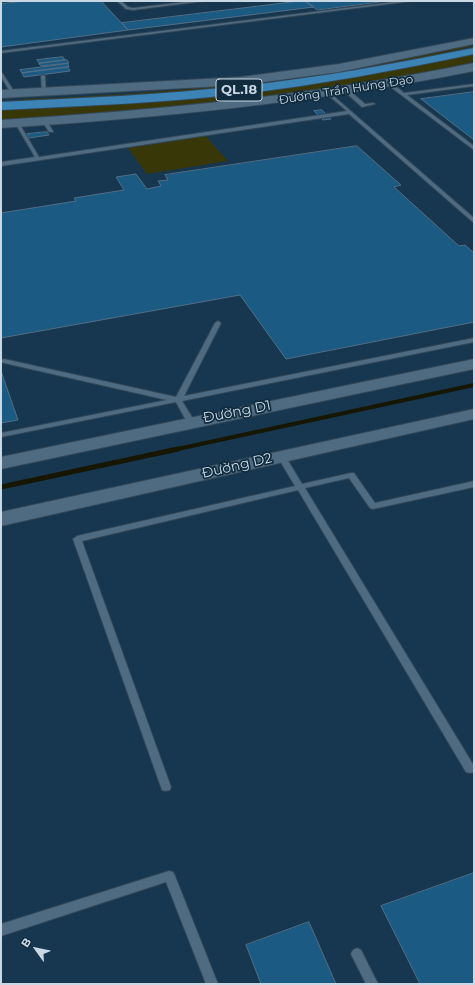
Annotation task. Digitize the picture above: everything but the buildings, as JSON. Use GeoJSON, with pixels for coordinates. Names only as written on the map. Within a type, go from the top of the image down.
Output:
{"type":"FeatureCollection","features":[{"type":"Feature","properties":{"kind":"highway","name":"Đường Trần Hưng Đạo"},"geometry":{"type":"LineString","coordinates":[[5,99],[126,99],[241,90],[355,73],[474,51]]}},
{"type":"Feature","properties":{"kind":"main road","name":"Đường Trần Hưng Đạo"},"geometry":{"type":"LineString","coordinates":[[5,99],[44,92],[241,81],[339,68],[474,41]]}},
{"type":"Feature","properties":{"kind":"main road","name":"Đường Trần Hưng Đạo"},"geometry":{"type":"LineString","coordinates":[[1,124],[17,123],[47,126],[219,108],[330,94],[390,84],[474,67]]}},
{"type":"Feature","properties":{"kind":"street","name":"Đường D1"},"geometry":{"type":"LineString","coordinates":[[1,463],[191,422],[474,364]]}},
{"type":"Feature","properties":{"kind":"street","name":"Đường D2"},"geometry":{"type":"LineString","coordinates":[[1,519],[474,414]]}},
{"type":"Feature","properties":{"kind":"lane"},"geometry":{"type":"LineString","coordinates":[[119,1],[127,8],[133,9],[203,1]]}},
{"type":"Feature","properties":{"kind":"lane"},"geometry":{"type":"LineString","coordinates":[[1,52],[410,1]]}},
{"type":"Feature","properties":{"kind":"lane"},"geometry":{"type":"LineString","coordinates":[[1,74],[5,99]]}},
{"type":"Feature","properties":{"kind":"lane"},"geometry":{"type":"LineString","coordinates":[[43,76],[44,92]]}},
{"type":"Feature","properties":{"kind":"lane"},"geometry":{"type":"LineString","coordinates":[[390,84],[474,148]]}},
{"type":"Feature","properties":{"kind":"lane"},"geometry":{"type":"LineString","coordinates":[[403,94],[474,84]]}},
{"type":"Feature","properties":{"kind":"lane"},"geometry":{"type":"LineString","coordinates":[[347,91],[364,106],[373,104]]}},
{"type":"Feature","properties":{"kind":"lane"},"geometry":{"type":"LineString","coordinates":[[330,94],[474,221]]}},
{"type":"Feature","properties":{"kind":"lane"},"geometry":{"type":"LineString","coordinates":[[1,164],[350,112]]}},
{"type":"Feature","properties":{"kind":"lane"},"geometry":{"type":"LineString","coordinates":[[17,123],[38,159]]}},
{"type":"Feature","properties":{"kind":"lane"},"geometry":{"type":"LineString","coordinates":[[178,400],[218,323]]}},
{"type":"Feature","properties":{"kind":"lane"},"geometry":{"type":"LineString","coordinates":[[1,435],[474,340]]}},
{"type":"Feature","properties":{"kind":"lane"},"geometry":{"type":"LineString","coordinates":[[4,361],[178,400],[191,422]]}},
{"type":"Feature","properties":{"kind":"lane"},"geometry":{"type":"LineString","coordinates":[[281,456],[470,769]]}},
{"type":"Feature","properties":{"kind":"lane"},"geometry":{"type":"LineString","coordinates":[[166,786],[78,539],[351,475],[373,506],[474,484]]}},
{"type":"Feature","properties":{"kind":"lane"},"geometry":{"type":"LineString","coordinates":[[1,930],[169,876],[212,984]]}},
{"type":"Feature","properties":{"kind":"lane"},"geometry":{"type":"LineString","coordinates":[[357,954],[372,984]]}},
{"type":"Feature","properties":{"kind":"shaded area"},"geometry":{"type":"Polygon","coordinates":[[[1,1],[474,1],[474,984],[1,984],[1,1]]]}},
{"type":"Feature","properties":{"kind":"shaded area"},"geometry":{"type":"Polygon","coordinates":[[[474,44],[474,46],[381,66],[255,85],[30,101],[20,99],[77,97],[191,89],[248,83],[362,67],[474,44]]]}},
{"type":"Feature","properties":{"kind":"shaded area"},"geometry":{"type":"Polygon","coordinates":[[[474,54],[474,63],[358,86],[195,107],[1,120],[1,110],[350,77],[474,54]]]}},
{"type":"Feature","properties":{"kind":"shaded area"},"geometry":{"type":"Polygon","coordinates":[[[206,136],[228,161],[147,174],[128,148],[206,136]]]}},
{"type":"Feature","properties":{"kind":"waterway"},"geometry":{"type":"LineString","coordinates":[[173,450],[474,385]]}},
{"type":"Feature","properties":{"kind":"waterway"},"geometry":{"type":"LineString","coordinates":[[1,487],[178,449]]}}]}
